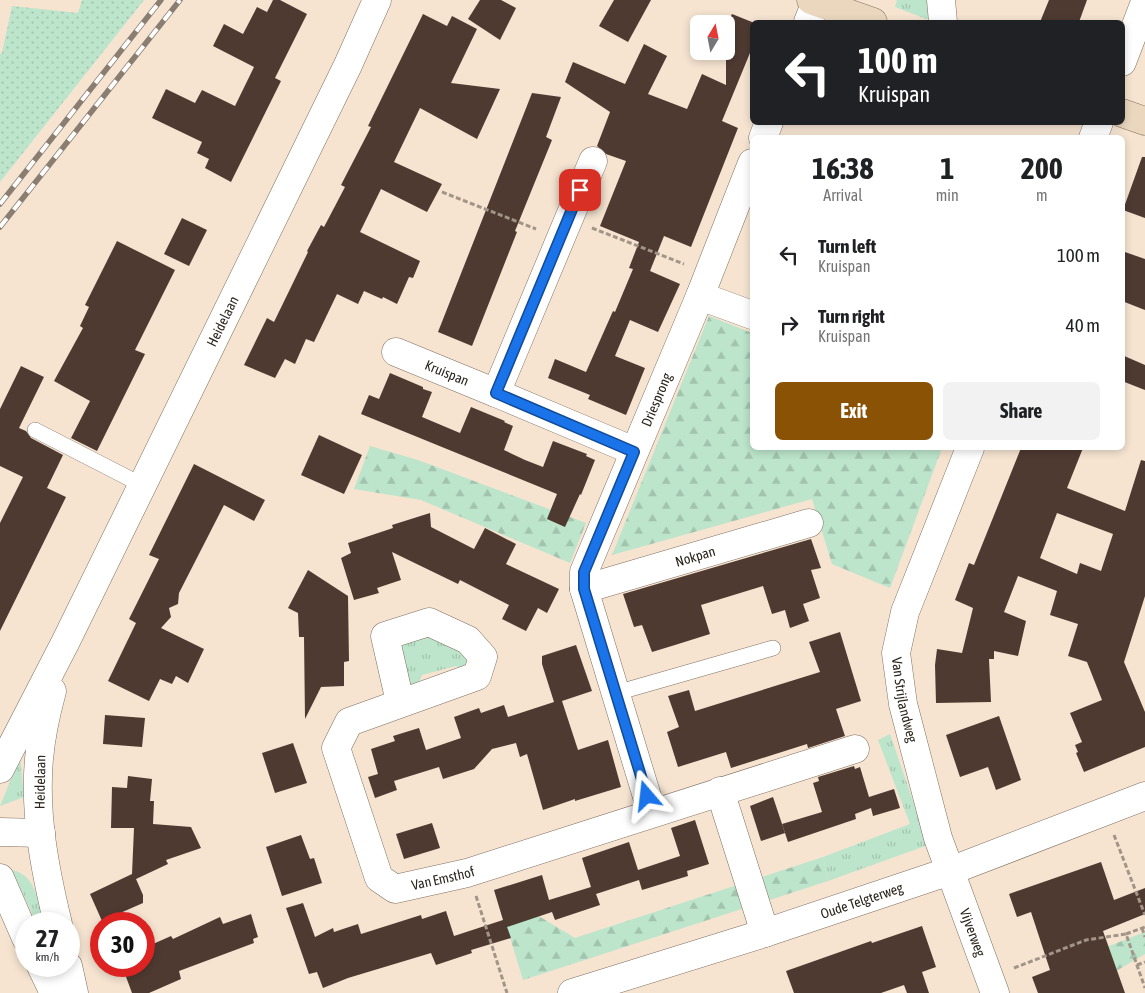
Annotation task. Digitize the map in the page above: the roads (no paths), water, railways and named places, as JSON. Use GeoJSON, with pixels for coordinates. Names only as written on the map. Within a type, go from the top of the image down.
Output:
{"type":"FeatureCollection","features":[{"type":"Feature","properties":{"kind":"street","name":"Heidelaan"},"geometry":{"type":"LineString","coordinates":[[0,770],[66,642],[348,64],[377,0]]}},
{"type":"Feature","properties":{"kind":"street"},"geometry":{"type":"LineString","coordinates":[[941,0],[943,20]]}},
{"type":"Feature","properties":{"kind":"street"},"geometry":{"type":"LineString","coordinates":[[1125,54],[1145,2]]}},
{"type":"Feature","properties":{"kind":"street"},"geometry":{"type":"LineString","coordinates":[[812,8],[864,20]]}},
{"type":"Feature","properties":{"kind":"street"},"geometry":{"type":"LineString","coordinates":[[1125,114],[1145,121]]}},
{"type":"Feature","properties":{"kind":"street"},"geometry":{"type":"LineString","coordinates":[[496,393],[593,161]]}},
{"type":"Feature","properties":{"kind":"street","name":"Driesprong"},"geometry":{"type":"LineString","coordinates":[[652,813],[584,589],[584,572],[704,284],[750,168]]}},
{"type":"Feature","properties":{"kind":"street"},"geometry":{"type":"LineString","coordinates":[[704,284],[750,315]]}},
{"type":"Feature","properties":{"kind":"street","name":"Kruispan"},"geometry":{"type":"LineString","coordinates":[[396,352],[634,452]]}},
{"type":"Feature","properties":{"kind":"street","name":"Van Strijlandweg"},"geometry":{"type":"LineString","coordinates":[[950,871],[938,838],[903,704],[896,653],[905,612],[969,450]]}},
{"type":"Feature","properties":{"kind":"street","name":"Nokpan"},"geometry":{"type":"LineString","coordinates":[[584,589],[808,523]]}},
{"type":"Feature","properties":{"kind":"street","name":"Heidelaan"},"geometry":{"type":"LineString","coordinates":[[55,912],[47,879],[41,833],[38,801],[38,760],[44,720],[66,642]]}},
{"type":"Feature","properties":{"kind":"street","name":"Van Emsthof"},"geometry":{"type":"LineString","coordinates":[[400,702],[349,722],[336,748],[379,878],[395,889],[467,873],[855,749]]}},
{"type":"Feature","properties":{"kind":"street"},"geometry":{"type":"LineString","coordinates":[[720,791],[765,932]]}},
{"type":"Feature","properties":{"kind":"street","name":"Oude Telgterweg"},"geometry":{"type":"LineString","coordinates":[[572,993],[950,871],[1145,796]]}},
{"type":"Feature","properties":{"kind":"street"},"geometry":{"type":"LineString","coordinates":[[0,832],[41,833]]}},
{"type":"Feature","properties":{"kind":"street","name":"Vijverweg"},"geometry":{"type":"LineString","coordinates":[[950,871],[992,985]]}},
{"type":"Feature","properties":{"kind":"street"},"geometry":{"type":"LineString","coordinates":[[0,878],[15,913]]}},
{"type":"Feature","properties":{"kind":"street"},"geometry":{"type":"LineString","coordinates":[[46,977],[54,993]]}},
{"type":"Feature","properties":{"kind":"street"},"geometry":{"type":"LineString","coordinates":[[70,977],[74,993]]}},
{"type":"Feature","properties":{"kind":"lane"},"geometry":{"type":"LineString","coordinates":[[35,430],[142,485]]}},
{"type":"Feature","properties":{"kind":"lane"},"geometry":{"type":"LineString","coordinates":[[616,694],[773,648]]}},
{"type":"Feature","properties":{"kind":"railway"},"geometry":{"type":"LineString","coordinates":[[0,204],[161,0]]}},
{"type":"Feature","properties":{"kind":"railway"},"geometry":{"type":"LineString","coordinates":[[0,227],[180,0]]}}]}
